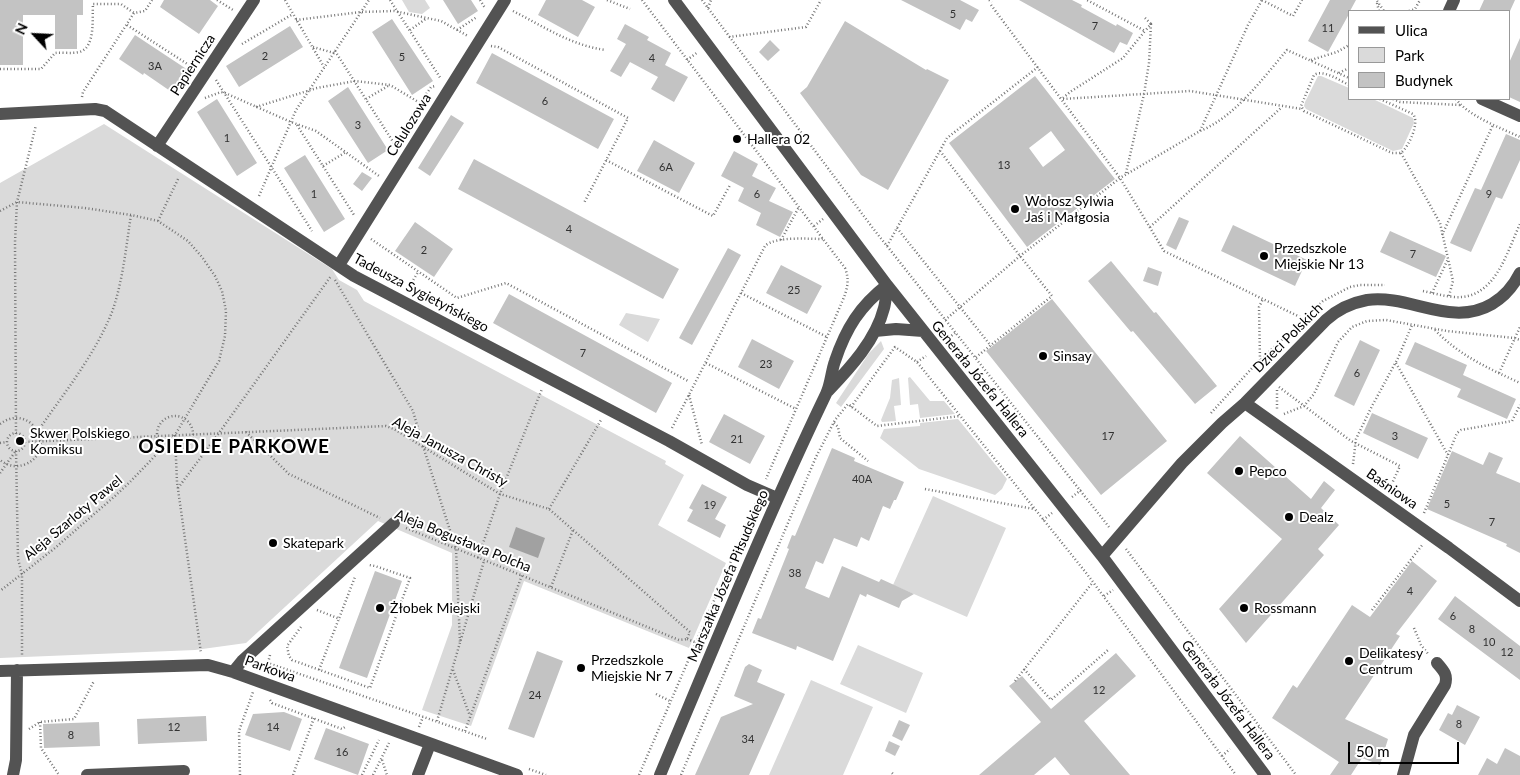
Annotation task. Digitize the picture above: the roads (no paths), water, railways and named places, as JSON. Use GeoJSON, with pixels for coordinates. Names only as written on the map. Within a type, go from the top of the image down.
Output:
{"type":"FeatureCollection","features":[{"type":"Feature","properties":{"kind":"street","name":"Papiernicza"},"geometry":{"type":"LineString","coordinates":[[157,146],[208,74],[242,16],[254,0]]}},
{"type":"Feature","properties":{"kind":"street","name":"Generała Józefa Hallera"},"geometry":{"type":"LineString","coordinates":[[674,0],[887,285],[1102,556],[1265,775]]}},
{"type":"Feature","properties":{"kind":"street","name":"Celulozowa"},"geometry":{"type":"LineString","coordinates":[[335,270],[483,44],[506,4]]}},
{"type":"Feature","properties":{"kind":"street"},"geometry":{"type":"LineString","coordinates":[[1484,100],[1520,116]]}},
{"type":"Feature","properties":{"kind":"street","name":"Tadeusza Sygietyńskiego"},"geometry":{"type":"LineString","coordinates":[[0,114],[95,109],[105,111],[186,164],[335,270],[354,276],[777,498]]}},
{"type":"Feature","properties":{"kind":"street","name":"Dzieci Polskich"},"geometry":{"type":"LineString","coordinates":[[1102,556],[1196,449],[1338,310],[1367,300],[1386,300],[1464,314],[1484,308],[1494,302],[1509,289],[1520,273]]}},
{"type":"Feature","properties":{"kind":"street","name":"Marszałka Józefa Piłsudskiego"},"geometry":{"type":"LineString","coordinates":[[828,391],[848,370],[875,331],[884,309],[887,285]]}},
{"type":"Feature","properties":{"kind":"street","name":"Marszałka Józefa Piłsudskiego"},"geometry":{"type":"LineString","coordinates":[[660,775],[777,498],[828,391],[835,361],[856,315],[871,298],[887,285]]}},
{"type":"Feature","properties":{"kind":"street"},"geometry":{"type":"LineString","coordinates":[[875,331],[896,328],[923,331]]}},
{"type":"Feature","properties":{"kind":"street","name":"Baśniowa"},"geometry":{"type":"LineString","coordinates":[[1245,403],[1449,548],[1520,601]]}},
{"type":"Feature","properties":{"kind":"street"},"geometry":{"type":"LineString","coordinates":[[233,672],[242,661],[394,523]]}},
{"type":"Feature","properties":{"kind":"street"},"geometry":{"type":"LineString","coordinates":[[1403,775],[1414,735],[1445,685],[1447,675],[1437,664]]}},
{"type":"Feature","properties":{"kind":"street"},"geometry":{"type":"LineString","coordinates":[[13,775],[16,760],[20,665]]}},
{"type":"Feature","properties":{"kind":"street","name":"Parkowa"},"geometry":{"type":"LineString","coordinates":[[0,671],[20,665],[201,665],[216,667],[517,775]]}},
{"type":"Feature","properties":{"kind":"street"},"geometry":{"type":"LineString","coordinates":[[418,775],[430,744]]}},
{"type":"Feature","properties":{"kind":"street"},"geometry":{"type":"LineString","coordinates":[[87,775],[184,771]]}},
{"type":"Feature","properties":{"kind":"place","name":"Hallera 02"},"geometry":{"type":"Point","coordinates":[737,139]}},
{"type":"Feature","properties":{"kind":"place","name":"Wołosz Sylwia Jaś i Małgosia"},"geometry":{"type":"Point","coordinates":[1015,209]}},
{"type":"Feature","properties":{"kind":"place","name":"Przedszkole Miejskie Nr 13"},"geometry":{"type":"Point","coordinates":[1264,256]}},
{"type":"Feature","properties":{"kind":"place","name":"Sinsay"},"geometry":{"type":"Point","coordinates":[1043,356]}},
{"type":"Feature","properties":{"kind":"place","name":"Skwer Polskiego Komiksu"},"geometry":{"type":"Point","coordinates":[20,441]}},
{"type":"Feature","properties":{"kind":"place","name":"Pepco"},"geometry":{"type":"Point","coordinates":[1239,471]}},
{"type":"Feature","properties":{"kind":"place","name":"Dealz"},"geometry":{"type":"Point","coordinates":[1289,517]}},
{"type":"Feature","properties":{"kind":"place","name":"Skatepark"},"geometry":{"type":"Point","coordinates":[273,543]}},
{"type":"Feature","properties":{"kind":"place","name":"Żłobek Miejski"},"geometry":{"type":"Point","coordinates":[380,608]}},
{"type":"Feature","properties":{"kind":"place","name":"Rossmann"},"geometry":{"type":"Point","coordinates":[1244,608]}},
{"type":"Feature","properties":{"kind":"place","name":"Delikatesy Centrum"},"geometry":{"type":"Point","coordinates":[1349,661]}},
{"type":"Feature","properties":{"kind":"place","name":"Przedszkole Miejskie Nr 7"},"geometry":{"type":"Point","coordinates":[581,668]}},
{"type":"Feature","properties":{"kind":"district","name":"OSIEDLE PARKOWE"},"geometry":{"type":"Point","coordinates":[234,447]}}]}
